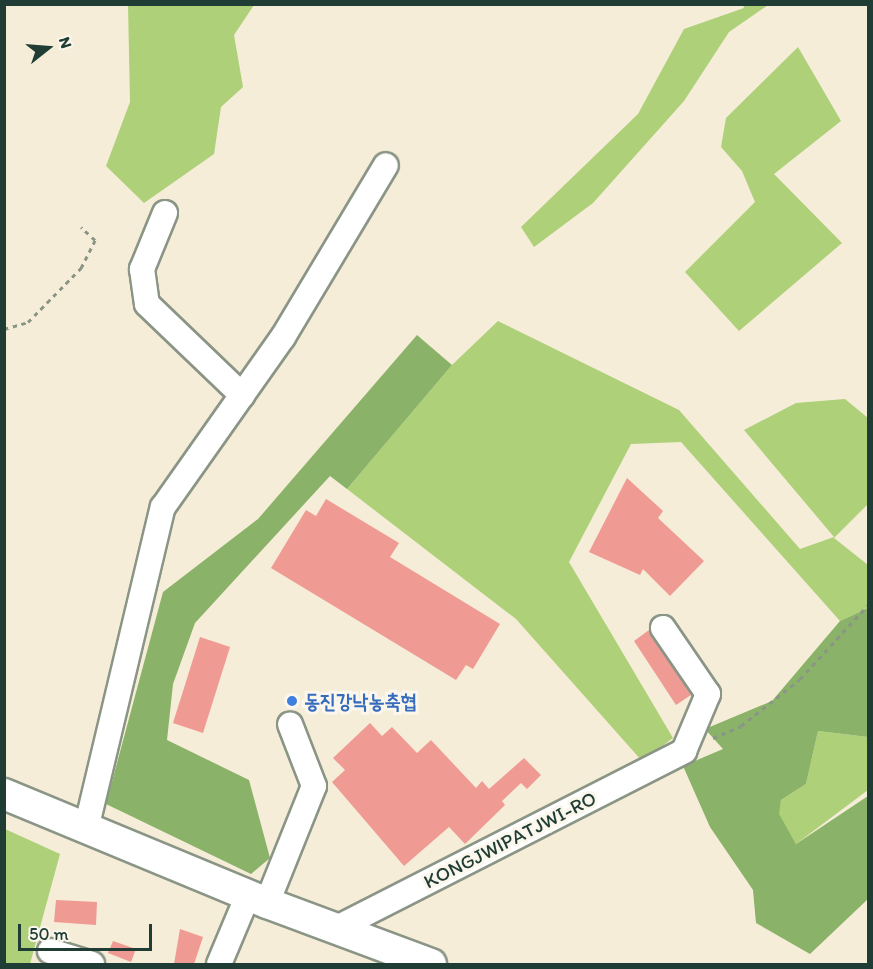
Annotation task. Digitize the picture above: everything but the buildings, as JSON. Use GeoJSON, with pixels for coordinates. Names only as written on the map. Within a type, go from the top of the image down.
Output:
{"type":"FeatureCollection","features":[{"type":"Feature","properties":{"kind":"main road"},"geometry":{"type":"LineString","coordinates":[[4,794],[258,899],[337,928],[401,959],[431,964]]}},
{"type":"Feature","properties":{"kind":"street"},"geometry":{"type":"LineString","coordinates":[[86,829],[163,507],[283,337],[386,165]]}},
{"type":"Feature","properties":{"kind":"street"},"geometry":{"type":"LineString","coordinates":[[165,213],[142,269],[147,304],[242,395]]}},
{"type":"Feature","properties":{"kind":"street"},"geometry":{"type":"LineString","coordinates":[[663,628],[708,694],[684,751]]}},
{"type":"Feature","properties":{"kind":"street"},"geometry":{"type":"LineString","coordinates":[[219,964],[258,899],[314,786],[290,724]]}},
{"type":"Feature","properties":{"kind":"street","name":"KONGJWIPATJWI-RO"},"geometry":{"type":"LineString","coordinates":[[337,928],[684,751]]}},
{"type":"Feature","properties":{"kind":"street"},"geometry":{"type":"LineString","coordinates":[[50,951],[92,964]]}},
{"type":"Feature","properties":{"kind":"path"},"geometry":{"type":"LineString","coordinates":[[4,329],[28,322],[81,268],[95,240],[81,227]]}},
{"type":"Feature","properties":{"kind":"path"},"geometry":{"type":"LineString","coordinates":[[684,751],[741,726],[790,687],[868,604]]}},
{"type":"Feature","properties":{"kind":"green space"},"geometry":{"type":"Polygon","coordinates":[[[128,5],[254,5],[234,35],[243,87],[221,107],[214,154],[144,203],[106,166],[130,102],[128,5]]]}},
{"type":"Feature","properties":{"kind":"green space"},"geometry":{"type":"Polygon","coordinates":[[[743,5],[768,5],[729,32],[684,101],[593,203],[534,247],[521,227],[638,114],[684,29],[744,8],[743,5]]]}},
{"type":"Feature","properties":{"kind":"green space"},"geometry":{"type":"Polygon","coordinates":[[[798,47],[841,121],[774,174],[842,243],[739,331],[685,272],[755,202],[742,171],[721,147],[726,118],[798,47]]]}},
{"type":"Feature","properties":{"kind":"green space"},"geometry":{"type":"Polygon","coordinates":[[[498,321],[679,410],[800,549],[834,537],[744,430],[796,403],[845,399],[868,418],[868,504],[834,538],[868,565],[868,608],[840,621],[681,442],[631,444],[569,562],[673,738],[642,761],[516,619],[347,489],[452,365],[498,321]]]}},
{"type":"Feature","properties":{"kind":"green space"},"geometry":{"type":"Polygon","coordinates":[[[417,335],[452,365],[347,489],[330,476],[195,623],[173,684],[167,740],[249,780],[270,858],[251,874],[106,804],[163,592],[258,519],[417,335]]]}},
{"type":"Feature","properties":{"kind":"green space"},"geometry":{"type":"Polygon","coordinates":[[[868,608],[868,737],[818,731],[806,784],[781,800],[779,814],[796,844],[868,796],[868,899],[810,954],[756,923],[753,890],[710,827],[683,766],[723,749],[705,729],[772,701],[840,621],[868,608]]]}},
{"type":"Feature","properties":{"kind":"green space"},"geometry":{"type":"Polygon","coordinates":[[[818,731],[868,737],[868,790],[796,844],[778,814],[781,800],[806,784],[818,731]]]}},
{"type":"Feature","properties":{"kind":"green space"},"geometry":{"type":"Polygon","coordinates":[[[5,829],[60,854],[30,964],[5,964],[5,829]]]}},
{"type":"Feature","properties":{"kind":"place","name":"동진강낙농축협"},"geometry":{"type":"Point","coordinates":[292,701]}}]}
